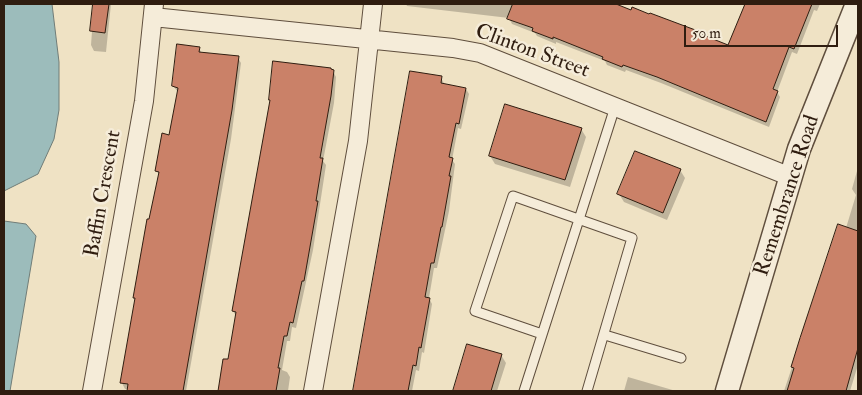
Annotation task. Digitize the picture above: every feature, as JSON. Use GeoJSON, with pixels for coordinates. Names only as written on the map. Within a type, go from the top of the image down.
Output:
{"type":"FeatureCollection","features":[{"type":"Feature","properties":{"kind":"street"},"geometry":{"type":"LineString","coordinates":[[313,391],[358,141],[373,4]]}},
{"type":"Feature","properties":{"kind":"street","name":"Remembrance Road"},"geometry":{"type":"LineString","coordinates":[[727,391],[799,149],[857,4]]}},
{"type":"Feature","properties":{"kind":"street","name":"Clinton Street"},"geometry":{"type":"LineString","coordinates":[[154,10],[370,40],[453,48],[480,54],[791,177]]}},
{"type":"Feature","properties":{"kind":"street","name":"Baffin Crescent"},"geometry":{"type":"LineString","coordinates":[[92,391],[144,101],[154,10]]}},
{"type":"Feature","properties":{"kind":"lane"},"geometry":{"type":"LineString","coordinates":[[524,391],[615,106]]}},
{"type":"Feature","properties":{"kind":"lane"},"geometry":{"type":"LineString","coordinates":[[542,334],[475,311],[513,196],[632,238],[587,391]]}},
{"type":"Feature","properties":{"kind":"lane"},"geometry":{"type":"LineString","coordinates":[[605,335],[681,358]]}},
{"type":"Feature","properties":{"kind":"water"},"geometry":{"type":"Polygon","coordinates":[[[4,4],[52,4],[59,62],[59,110],[54,139],[38,174],[4,191],[4,4]]]}},
{"type":"Feature","properties":{"kind":"water"},"geometry":{"type":"Polygon","coordinates":[[[4,221],[26,224],[36,236],[10,391],[4,391],[4,221]]]}},
{"type":"Feature","properties":{"kind":"building"},"geometry":{"type":"Polygon","coordinates":[[[93,4],[109,4],[105,33],[90,31],[93,4]]]}},
{"type":"Feature","properties":{"kind":"building"},"geometry":{"type":"Polygon","coordinates":[[[513,4],[616,4],[631,10],[632,7],[698,31],[698,33],[728,45],[745,4],[812,4],[794,49],[789,47],[773,89],[778,91],[766,122],[657,77],[623,65],[622,67],[602,59],[603,57],[553,37],[553,39],[532,31],[533,28],[507,19],[513,4]]]}},
{"type":"Feature","properties":{"kind":"building"},"geometry":{"type":"Polygon","coordinates":[[[177,44],[200,47],[199,52],[239,56],[232,110],[183,391],[127,391],[128,384],[120,383],[147,219],[149,219],[159,172],[155,171],[162,133],[169,135],[178,88],[172,86],[177,44]]]}},
{"type":"Feature","properties":{"kind":"building"},"geometry":{"type":"Polygon","coordinates":[[[273,61],[331,68],[334,70],[320,158],[323,158],[316,201],[318,201],[304,281],[302,281],[293,323],[290,322],[287,336],[284,336],[276,391],[218,391],[223,359],[228,359],[236,312],[232,311],[270,100],[273,61]]]}},
{"type":"Feature","properties":{"kind":"building"},"geometry":{"type":"Polygon","coordinates":[[[410,71],[442,76],[441,83],[466,88],[459,124],[456,123],[449,157],[453,158],[449,176],[451,176],[442,227],[434,263],[431,263],[425,297],[430,298],[421,348],[419,347],[416,366],[413,365],[408,391],[353,391],[410,71]]]}},
{"type":"Feature","properties":{"kind":"building"},"geometry":{"type":"Polygon","coordinates":[[[505,104],[582,128],[565,180],[489,156],[505,104]]]}},
{"type":"Feature","properties":{"kind":"building"},"geometry":{"type":"Polygon","coordinates":[[[635,151],[681,169],[663,213],[617,194],[635,151]]]}},
{"type":"Feature","properties":{"kind":"building"},"geometry":{"type":"Polygon","coordinates":[[[838,224],[858,231],[858,348],[846,391],[787,391],[794,368],[791,367],[838,224]]]}},
{"type":"Feature","properties":{"kind":"building"},"geometry":{"type":"Polygon","coordinates":[[[467,344],[502,354],[491,391],[453,391],[467,344]]]}}]}
